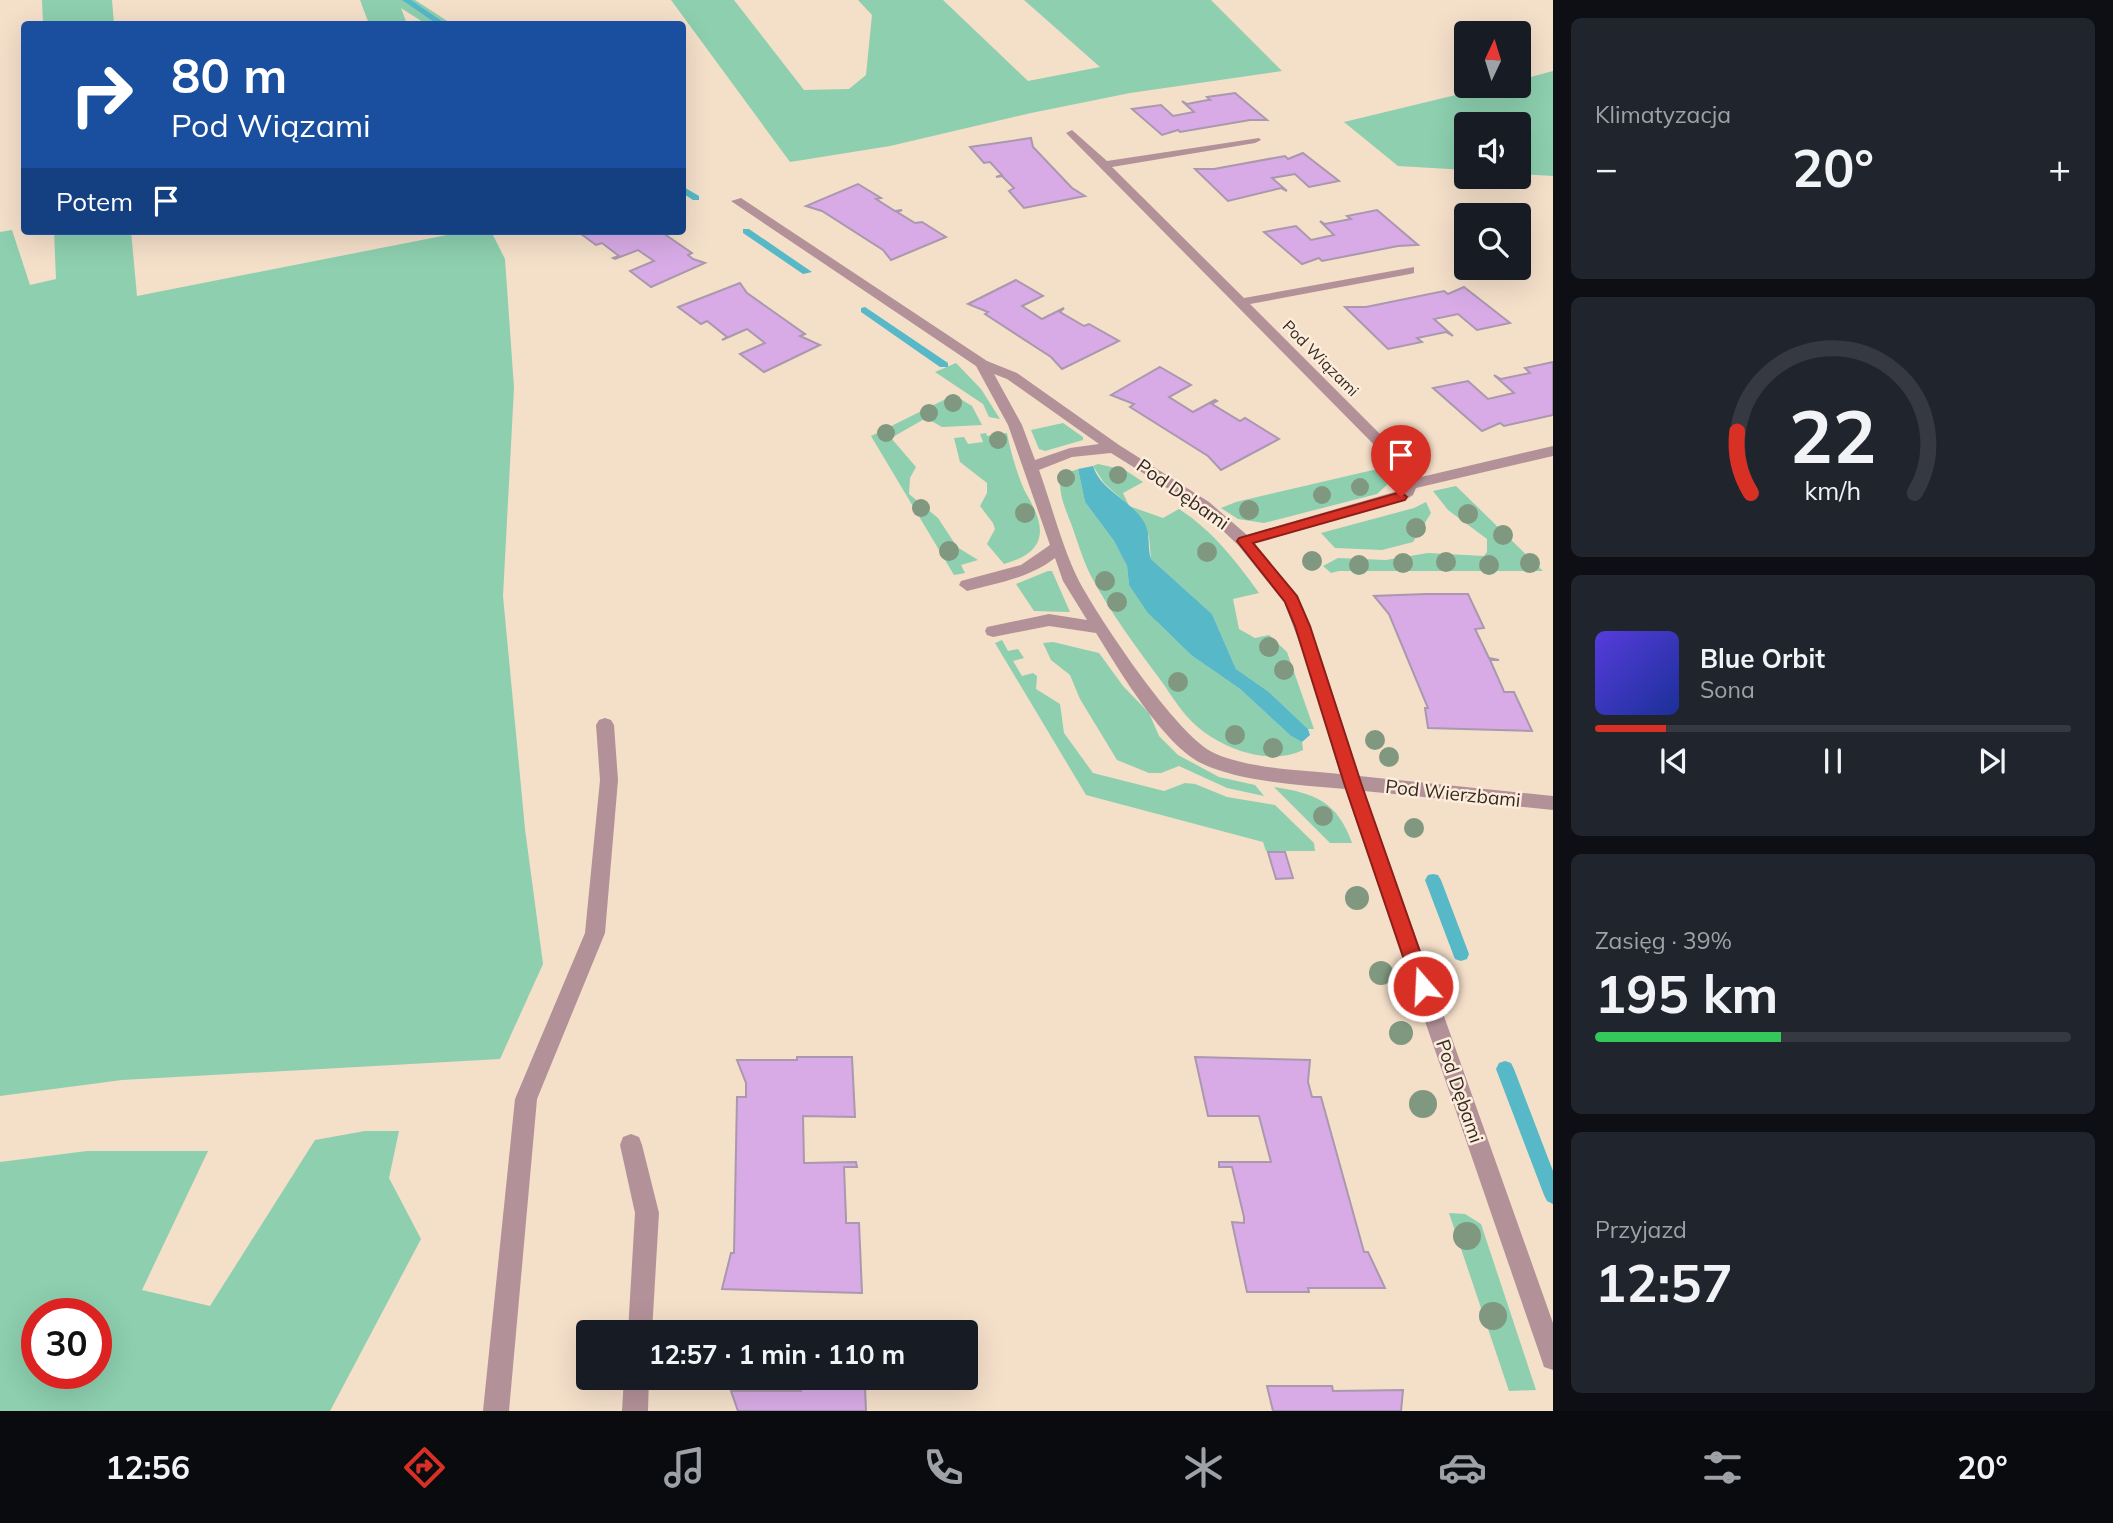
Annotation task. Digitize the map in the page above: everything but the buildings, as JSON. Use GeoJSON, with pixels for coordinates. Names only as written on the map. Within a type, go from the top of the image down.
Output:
{"type":"FeatureCollection","features":[{"type":"Feature","properties":{"kind":"street","name":"Pod Wiązami"},"geometry":{"type":"LineString","coordinates":[[1072,133],[1405,467],[1411,484]]}},
{"type":"Feature","properties":{"kind":"street"},"geometry":{"type":"LineString","coordinates":[[1104,165],[1255,140]]}},
{"type":"Feature","properties":{"kind":"street","name":"Pod Dębami"},"geometry":{"type":"LineString","coordinates":[[737,201],[982,364],[1012,376],[1114,448],[1204,505],[1244,541],[1291,600],[1314,660],[1352,783],[1553,1358]]}},
{"type":"Feature","properties":{"kind":"street"},"geometry":{"type":"LineString","coordinates":[[1241,302],[1410,270]]}},
{"type":"Feature","properties":{"kind":"street","name":"Pod Wierzbami"},"geometry":{"type":"LineString","coordinates":[[982,364],[1015,425],[1071,580],[1099,628],[1151,698],[1166,723],[1183,742],[1209,759],[1268,774],[1553,803]]}},
{"type":"Feature","properties":{"kind":"street"},"geometry":{"type":"LineString","coordinates":[[1030,469],[1049,458],[1075,450],[1114,448]]}},
{"type":"Feature","properties":{"kind":"street"},"geometry":{"type":"LineString","coordinates":[[1244,541],[1401,497],[1408,492],[1411,484],[1434,481],[1553,451]]}},
{"type":"Feature","properties":{"kind":"street"},"geometry":{"type":"LineString","coordinates":[[967,585],[1027,570],[1042,562],[1058,547]]}},
{"type":"Feature","properties":{"kind":"street"},"geometry":{"type":"LineString","coordinates":[[993,631],[1049,620],[1099,628]]}},
{"type":"Feature","properties":{"kind":"street"},"geometry":{"type":"LineString","coordinates":[[496,1411],[526,1099],[594,933],[609,780],[605,726]]}},
{"type":"Feature","properties":{"kind":"street"},"geometry":{"type":"LineString","coordinates":[[631,1144],[647,1213],[641,1320]]}},
{"type":"Feature","properties":{"kind":"street"},"geometry":{"type":"LineString","coordinates":[[635,1411],[636,1390]]}},
{"type":"Feature","properties":{"kind":"green space"},"geometry":{"type":"Polygon","coordinates":[[[42,0],[112,0],[114,21],[43,21],[42,0]]]}},
{"type":"Feature","properties":{"kind":"green space"},"geometry":{"type":"Polygon","coordinates":[[[360,0],[415,0],[447,21],[421,21],[401,8],[406,21],[368,21],[360,0]]]}},
{"type":"Feature","properties":{"kind":"green space"},"geometry":{"type":"Polygon","coordinates":[[[671,0],[734,0],[804,90],[849,89],[866,75],[872,15],[858,0],[943,0],[1028,81],[1100,67],[1024,0],[1211,0],[1282,71],[1130,93],[890,146],[790,162],[671,0]]]}},
{"type":"Feature","properties":{"kind":"green space"},"geometry":{"type":"Polygon","coordinates":[[[1553,71],[1553,176],[1531,175],[1531,112],[1454,112],[1454,169],[1398,166],[1344,122],[1454,95],[1454,98],[1531,98],[1531,77],[1553,71]]]}},
{"type":"Feature","properties":{"kind":"green space"},"geometry":{"type":"Polygon","coordinates":[[[12,230],[30,285],[56,279],[54,235],[131,235],[137,296],[447,235],[493,235],[505,259],[514,388],[503,596],[525,829],[543,964],[500,1059],[122,1080],[0,1096],[0,232],[12,230]]]}},
{"type":"Feature","properties":{"kind":"green space"},"geometry":{"type":"Polygon","coordinates":[[[956,363],[981,389],[1000,419],[989,417],[983,404],[935,372],[956,363]]]}},
{"type":"Feature","properties":{"kind":"green space"},"geometry":{"type":"Polygon","coordinates":[[[954,395],[972,406],[982,425],[942,427],[926,418],[891,438],[916,467],[910,478],[909,494],[938,518],[957,547],[978,560],[961,565],[965,573],[954,575],[871,436],[954,395]]]}},
{"type":"Feature","properties":{"kind":"green space"},"geometry":{"type":"Polygon","coordinates":[[[1063,423],[1083,437],[1083,440],[1045,451],[1039,449],[1031,430],[1063,423]]]}},
{"type":"Feature","properties":{"kind":"green space"},"geometry":{"type":"Polygon","coordinates":[[[986,433],[987,436],[1007,433],[1018,474],[1034,507],[1040,529],[1039,538],[1029,553],[1004,564],[987,544],[995,529],[980,506],[987,493],[987,483],[960,462],[954,438],[964,437],[968,444],[983,442],[980,434],[986,433]]]}},
{"type":"Feature","properties":{"kind":"green space"},"geometry":{"type":"Polygon","coordinates":[[[1098,464],[1125,470],[1143,482],[1123,493],[1129,506],[1104,483],[1093,466],[1098,464]]]}},
{"type":"Feature","properties":{"kind":"green space"},"geometry":{"type":"Polygon","coordinates":[[[1386,467],[1389,483],[1377,494],[1264,523],[1238,519],[1221,508],[1236,502],[1386,467]]]}},
{"type":"Feature","properties":{"kind":"green space"},"geometry":{"type":"Polygon","coordinates":[[[1078,469],[1085,502],[1114,541],[1127,566],[1129,585],[1158,623],[1191,655],[1240,689],[1291,736],[1302,742],[1303,750],[1290,755],[1263,756],[1235,749],[1210,736],[1184,712],[1116,617],[1088,570],[1060,488],[1061,475],[1078,469]]]}},
{"type":"Feature","properties":{"kind":"green space"},"geometry":{"type":"Polygon","coordinates":[[[1456,486],[1543,571],[1331,573],[1323,566],[1338,558],[1386,560],[1428,553],[1484,556],[1487,552],[1487,539],[1448,510],[1433,491],[1456,486]]]}},
{"type":"Feature","properties":{"kind":"green space"},"geometry":{"type":"Polygon","coordinates":[[[1426,502],[1431,513],[1413,542],[1382,550],[1335,548],[1321,533],[1414,508],[1426,502]]]}},
{"type":"Feature","properties":{"kind":"green space"},"geometry":{"type":"Polygon","coordinates":[[[1129,506],[1163,518],[1179,509],[1203,527],[1233,558],[1259,593],[1233,599],[1239,629],[1255,638],[1269,635],[1287,652],[1314,729],[1308,729],[1269,692],[1236,669],[1212,614],[1151,559],[1149,536],[1129,506]]]}},
{"type":"Feature","properties":{"kind":"green space"},"geometry":{"type":"Polygon","coordinates":[[[1052,571],[1070,612],[1034,611],[1016,584],[1052,571]]]}},
{"type":"Feature","properties":{"kind":"green space"},"geometry":{"type":"Polygon","coordinates":[[[1002,640],[1008,651],[1018,649],[1024,658],[1013,661],[1022,676],[1033,673],[1037,676],[1036,689],[1060,704],[1064,733],[1093,773],[1164,791],[1185,783],[1195,784],[1227,797],[1275,805],[1314,843],[1315,851],[1266,851],[1263,842],[1086,795],[995,643],[1002,640]]]}},
{"type":"Feature","properties":{"kind":"green space"},"geometry":{"type":"Polygon","coordinates":[[[1053,642],[1099,653],[1123,686],[1149,713],[1159,736],[1178,755],[1219,777],[1255,785],[1264,796],[1227,788],[1179,766],[1161,773],[1149,773],[1117,760],[1080,699],[1070,675],[1051,660],[1043,643],[1053,642]]]}},
{"type":"Feature","properties":{"kind":"green space"},"geometry":{"type":"Polygon","coordinates":[[[1274,787],[1312,796],[1331,808],[1339,817],[1352,843],[1330,843],[1274,787]]]}},
{"type":"Feature","properties":{"kind":"green space"},"geometry":{"type":"Polygon","coordinates":[[[365,1131],[399,1131],[389,1178],[421,1239],[330,1411],[0,1411],[0,1162],[87,1151],[208,1151],[142,1290],[210,1306],[315,1140],[365,1131]]]}},
{"type":"Feature","properties":{"kind":"green space"},"geometry":{"type":"Polygon","coordinates":[[[1449,1213],[1465,1214],[1481,1224],[1536,1390],[1509,1391],[1449,1213]]]}},
{"type":"Feature","properties":{"kind":"water"},"geometry":{"type":"Polygon","coordinates":[[[1093,466],[1109,489],[1132,507],[1144,522],[1151,559],[1212,614],[1236,669],[1269,692],[1308,729],[1310,735],[1302,742],[1291,736],[1240,689],[1191,655],[1148,613],[1129,585],[1127,566],[1114,541],[1085,502],[1078,469],[1093,466]]]}},
{"type":"Feature","properties":{"kind":"waterway"},"geometry":{"type":"LineString","coordinates":[[406,0],[438,21]]}},
{"type":"Feature","properties":{"kind":"waterway"},"geometry":{"type":"LineString","coordinates":[[686,192],[696,198]]}},
{"type":"Feature","properties":{"kind":"waterway"},"geometry":{"type":"LineString","coordinates":[[746,231],[807,272]]}},
{"type":"Feature","properties":{"kind":"waterway"},"geometry":{"type":"LineString","coordinates":[[865,310],[944,365]]}},
{"type":"Feature","properties":{"kind":"waterway"},"geometry":{"type":"LineString","coordinates":[[1433,880],[1461,954]]}},
{"type":"Feature","properties":{"kind":"waterway"},"geometry":{"type":"LineString","coordinates":[[1505,1069],[1553,1195]]}},
{"type":"Feature","properties":{"kind":"route"},"geometry":{"type":"LineString","coordinates":[[1401,497],[1244,541],[1291,600],[1303,626],[1352,783],[1423,986]]}}]}
